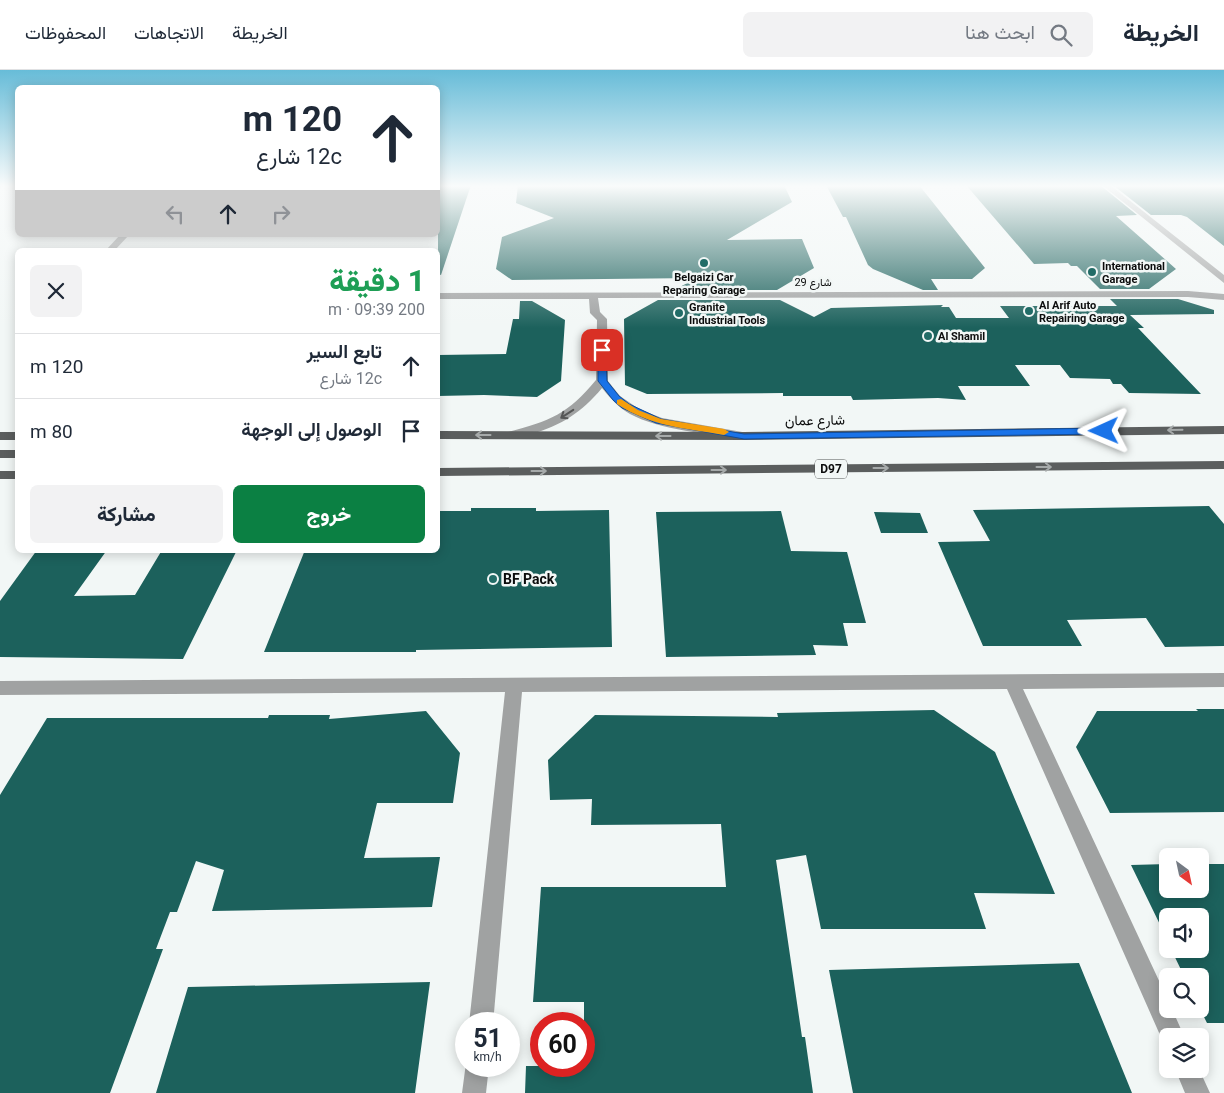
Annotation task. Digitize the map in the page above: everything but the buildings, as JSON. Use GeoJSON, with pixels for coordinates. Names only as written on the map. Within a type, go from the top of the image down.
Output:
{"type":"FeatureCollection","features":[{"type":"Feature","properties":{"kind":"main road","name":"شارع عمان"},"geometry":{"type":"LineString","coordinates":[[440,435],[744,436],[1224,430]]}},
{"type":"Feature","properties":{"kind":"main road"},"geometry":{"type":"LineString","coordinates":[[0,436],[15,436]]}},
{"type":"Feature","properties":{"kind":"main road"},"geometry":{"type":"LineString","coordinates":[[0,454],[15,454]]}},
{"type":"Feature","properties":{"kind":"main road","name":"D97"},"geometry":{"type":"LineString","coordinates":[[440,472],[1224,465]]}},
{"type":"Feature","properties":{"kind":"main road"},"geometry":{"type":"LineString","coordinates":[[0,475],[15,475]]}},
{"type":"Feature","properties":{"kind":"street"},"geometry":{"type":"LineString","coordinates":[[1165,233],[1224,280]]}},
{"type":"Feature","properties":{"kind":"street"},"geometry":{"type":"LineString","coordinates":[[112,248],[123,237]]}},
{"type":"Feature","properties":{"kind":"street","name":"شارع 29"},"geometry":{"type":"LineString","coordinates":[[1188,294],[1197,290],[1224,289]]}},
{"type":"Feature","properties":{"kind":"street","name":"شارع 29"},"geometry":{"type":"LineString","coordinates":[[440,296],[593,295],[608,307],[1188,294],[1224,297]]}},
{"type":"Feature","properties":{"kind":"street"},"geometry":{"type":"LineString","coordinates":[[512,435],[539,428],[562,418],[580,405],[602,381],[608,307],[594,313],[593,295]]}},
{"type":"Feature","properties":{"kind":"street"},"geometry":{"type":"LineString","coordinates":[[602,381],[616,398],[646,417],[674,424],[744,436]]}},
{"type":"Feature","properties":{"kind":"street"},"geometry":{"type":"LineString","coordinates":[[0,688],[514,685],[656,682],[1224,680]]}},
{"type":"Feature","properties":{"kind":"street"},"geometry":{"type":"LineString","coordinates":[[1012,682],[1168,1028]]}},
{"type":"Feature","properties":{"kind":"street"},"geometry":{"type":"LineString","coordinates":[[482,1012],[514,685]]}},
{"type":"Feature","properties":{"kind":"street"},"geometry":{"type":"LineString","coordinates":[[474,1093],[476,1077]]}},
{"type":"Feature","properties":{"kind":"street"},"geometry":{"type":"LineString","coordinates":[[1191,1078],[1198,1093]]}},
{"type":"Feature","properties":{"kind":"slow traffic"},"geometry":{"type":"LineString","coordinates":[[621,402],[635,412],[659,421],[724,432]]}},
{"type":"Feature","properties":{"kind":"place","name":"Belgaizi Car Reparing Garage"},"geometry":{"type":"Point","coordinates":[704,263]}},
{"type":"Feature","properties":{"kind":"place","name":"International Garage"},"geometry":{"type":"Point","coordinates":[1092,272]}},
{"type":"Feature","properties":{"kind":"place","name":"Al Arif Auto Repairing Garage"},"geometry":{"type":"Point","coordinates":[1029,311]}},
{"type":"Feature","properties":{"kind":"place","name":"Granite Industrial Tools"},"geometry":{"type":"Point","coordinates":[679,313]}},
{"type":"Feature","properties":{"kind":"place","name":"Al Shamil"},"geometry":{"type":"Point","coordinates":[928,336]}},
{"type":"Feature","properties":{"kind":"place","name":"BF Pack"},"geometry":{"type":"Point","coordinates":[493,579]}},
{"type":"Feature","properties":{"kind":"route"},"geometry":{"type":"LineString","coordinates":[[602,350],[602,381],[616,398],[635,412],[659,421],[744,436],[1104,431]]}}]}
